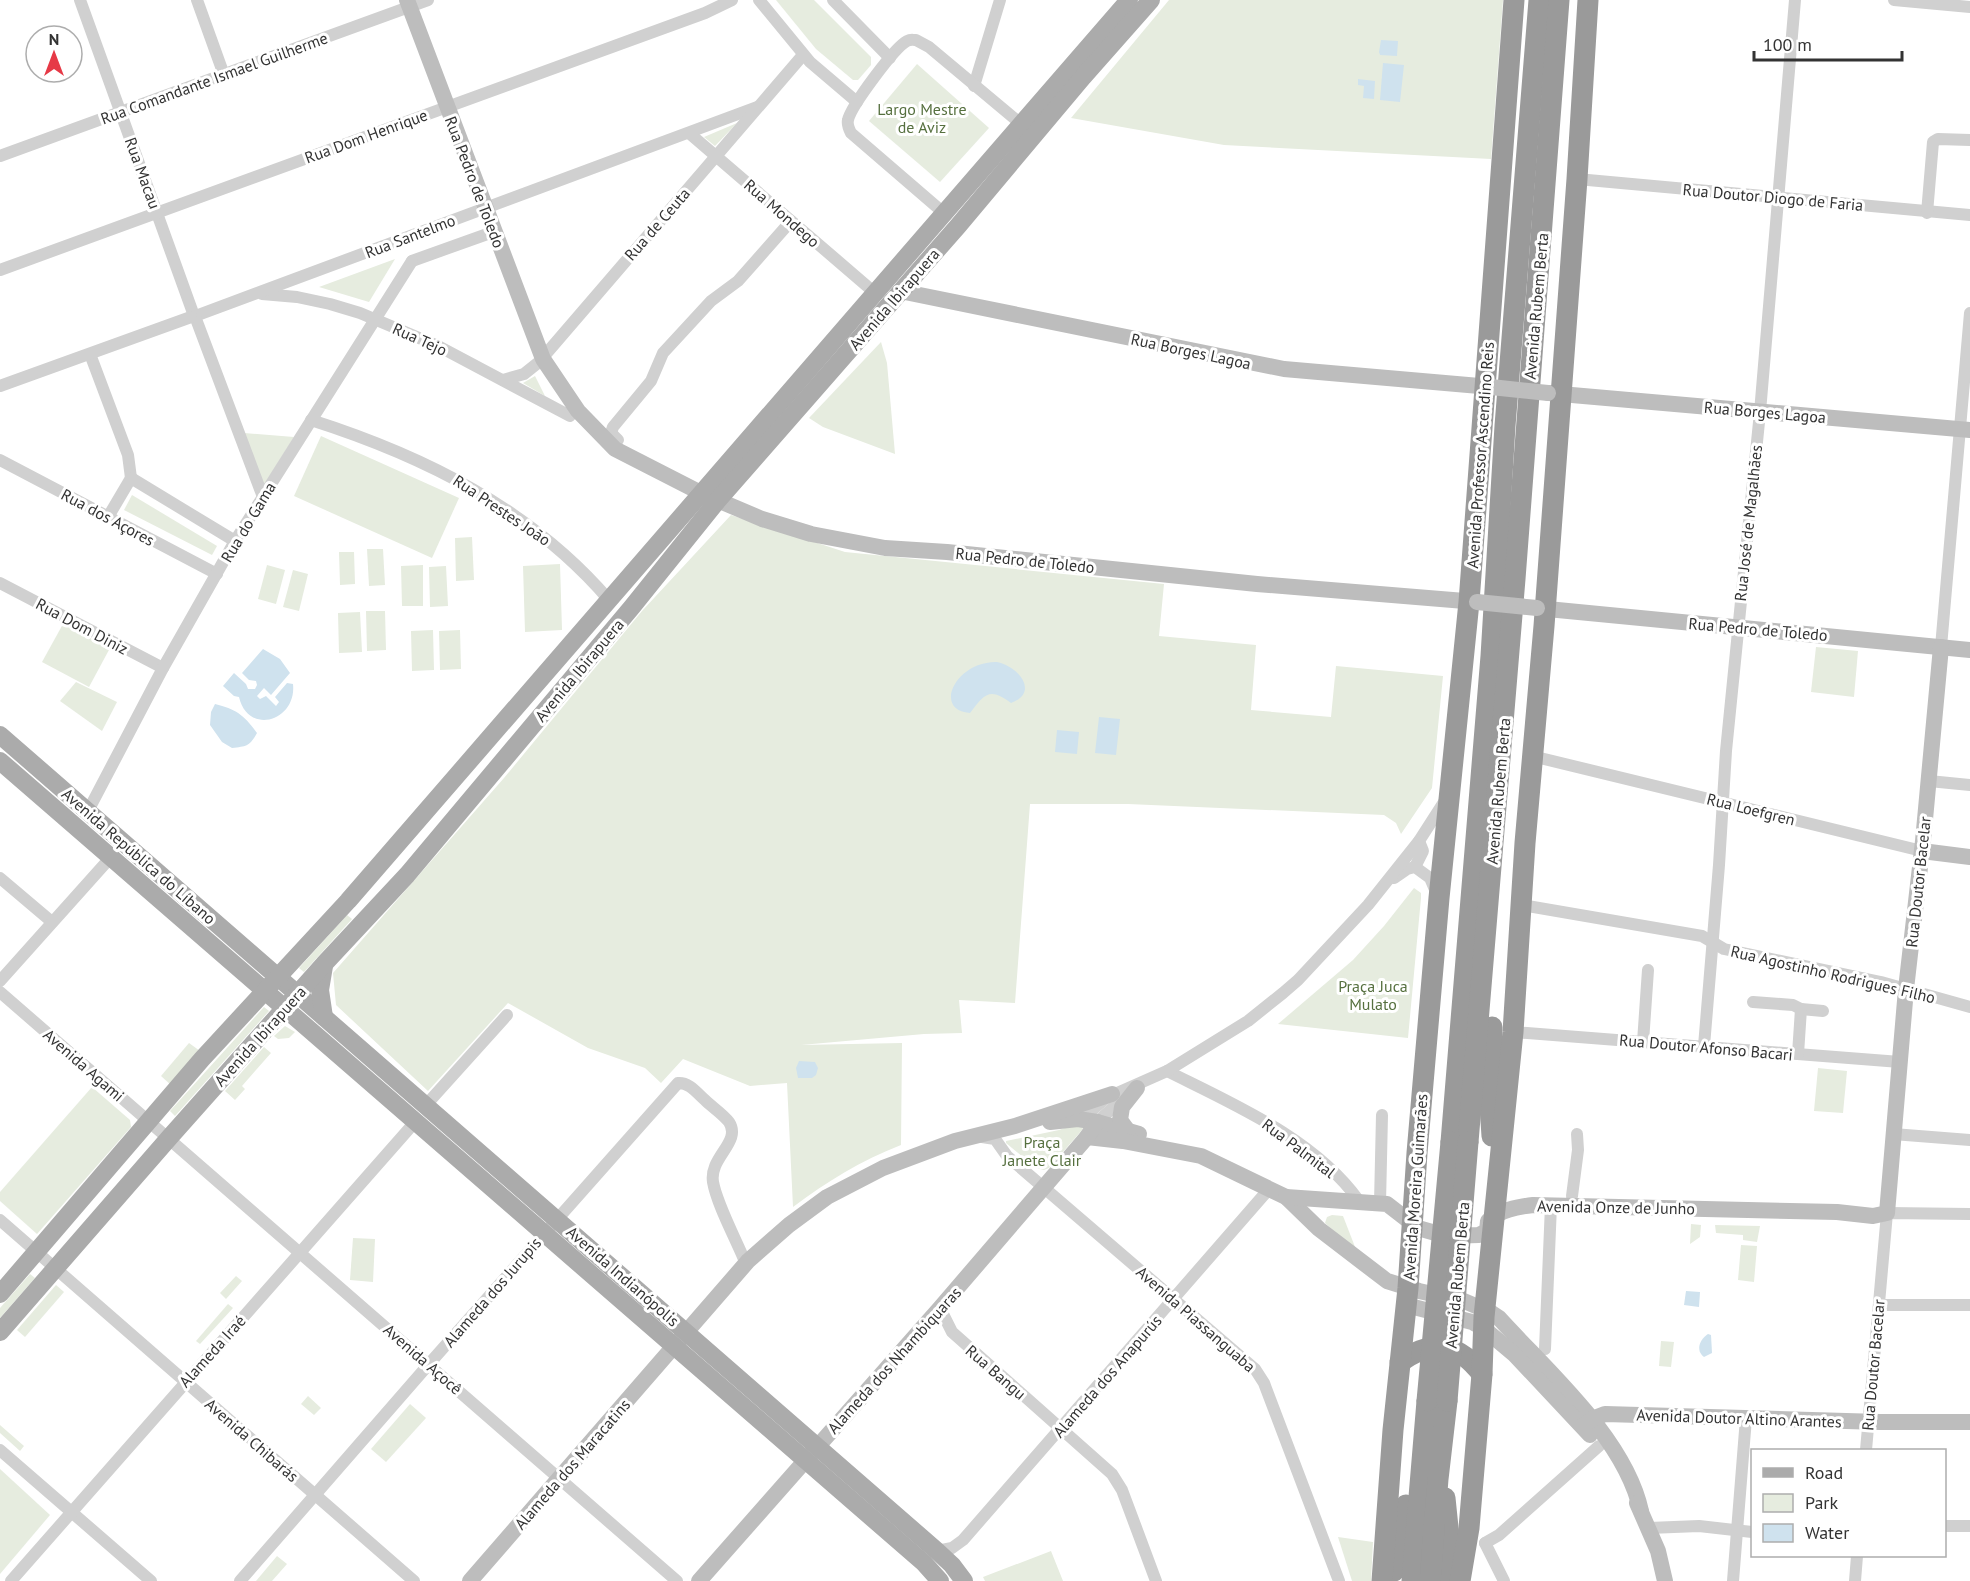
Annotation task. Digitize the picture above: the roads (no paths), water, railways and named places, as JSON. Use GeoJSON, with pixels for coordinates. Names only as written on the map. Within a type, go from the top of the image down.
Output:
{"type":"FeatureCollection","features":[{"type":"Feature","properties":{"kind":"highway","name":"Avenida Professor Ascendino Reis"},"geometry":{"type":"LineString","coordinates":[[1450,793],[1473,602],[1514,0]]}},
{"type":"Feature","properties":{"kind":"highway","name":"Avenida Rubem Berta"},"geometry":{"type":"LineString","coordinates":[[1460,1142],[1463,996],[1491,656],[1505,426],[1539,0]]}},
{"type":"Feature","properties":{"kind":"highway","name":"Avenida Rubem Berta"},"geometry":{"type":"LineString","coordinates":[[1430,1581],[1438,1479],[1437,1401],[1460,1142],[1497,798],[1559,0]]}},
{"type":"Feature","properties":{"kind":"highway"},"geometry":{"type":"LineString","coordinates":[[1522,905],[1554,394],[1577,179],[1588,0]]}},
{"type":"Feature","properties":{"kind":"highway","name":"Avenida Moreira Guimarães"},"geometry":{"type":"LineString","coordinates":[[1382,1581],[1384,1530],[1407,1297],[1439,898],[1450,793]]}},
{"type":"Feature","properties":{"kind":"highway"},"geometry":{"type":"LineString","coordinates":[[1497,798],[1501,837],[1493,989],[1490,1128],[1493,1143],[1500,1156]]}},
{"type":"Feature","properties":{"kind":"highway"},"geometry":{"type":"LineString","coordinates":[[1439,898],[1463,996]]}},
{"type":"Feature","properties":{"kind":"highway","name":"Avenida Rubem Berta"},"geometry":{"type":"LineString","coordinates":[[1460,1581],[1476,1542],[1484,1319],[1513,1032],[1522,905]]}},
{"type":"Feature","properties":{"kind":"highway"},"geometry":{"type":"LineString","coordinates":[[1400,1362],[1422,1349],[1449,1348],[1469,1359],[1482,1374]]}},
{"type":"Feature","properties":{"kind":"highway","name":"Avenida Rubem Berta"},"geometry":{"type":"LineString","coordinates":[[1412,1581],[1422,1446],[1437,1401]]}},
{"type":"Feature","properties":{"kind":"highway"},"geometry":{"type":"LineString","coordinates":[[1392,1581],[1409,1493],[1422,1446]]}},
{"type":"Feature","properties":{"kind":"highway"},"geometry":{"type":"LineString","coordinates":[[1438,1479],[1446,1502],[1449,1529],[1447,1581]]}},
{"type":"Feature","properties":{"kind":"main road","name":"Avenida Ibirapuera"},"geometry":{"type":"LineString","coordinates":[[0,1332],[169,1138],[324,964],[407,875],[632,607],[717,491],[875,293],[1129,0]]}},
{"type":"Feature","properties":{"kind":"main road","name":"Avenida Ibirapuera"},"geometry":{"type":"LineString","coordinates":[[0,1294],[148,1120],[348,901],[609,600],[717,491],[900,291],[1151,0]]}},
{"type":"Feature","properties":{"kind":"main road"},"geometry":{"type":"LineString","coordinates":[[900,291],[897,279],[901,262]]}},
{"type":"Feature","properties":{"kind":"main road"},"geometry":{"type":"LineString","coordinates":[[717,491],[731,497],[736,508]]}},
{"type":"Feature","properties":{"kind":"main road","name":"Avenida República do Líbano"},"geometry":{"type":"LineString","coordinates":[[0,735],[277,977]]}},
{"type":"Feature","properties":{"kind":"main road","name":"Avenida República do Líbano"},"geometry":{"type":"LineString","coordinates":[[0,761],[264,992]]}},
{"type":"Feature","properties":{"kind":"main road"},"geometry":{"type":"LineString","coordinates":[[111,857],[114,854],[122,855],[153,869]]}},
{"type":"Feature","properties":{"kind":"main road"},"geometry":{"type":"LineString","coordinates":[[324,964],[320,990],[324,1017]]}},
{"type":"Feature","properties":{"kind":"main road","name":"Avenida Indianópolis"},"geometry":{"type":"LineString","coordinates":[[277,977],[937,1551],[964,1581]]}},
{"type":"Feature","properties":{"kind":"main road","name":"Avenida Indianópolis"},"geometry":{"type":"LineString","coordinates":[[264,992],[924,1563],[935,1579]]}},
{"type":"Feature","properties":{"kind":"street","name":"Rua Macau"},"geometry":{"type":"LineString","coordinates":[[80,0],[263,497]]}},
{"type":"Feature","properties":{"kind":"street"},"geometry":{"type":"LineString","coordinates":[[197,0],[224,75]]}},
{"type":"Feature","properties":{"kind":"street","name":"Rua Comandante Ismael Guilherme"},"geometry":{"type":"LineString","coordinates":[[0,156],[224,75],[408,3],[428,0]]}},
{"type":"Feature","properties":{"kind":"street","name":"Rua Dom Henrique"},"geometry":{"type":"LineString","coordinates":[[0,270],[705,13],[732,0]]}},
{"type":"Feature","properties":{"kind":"street"},"geometry":{"type":"LineString","coordinates":[[759,0],[803,55],[857,102]]}},
{"type":"Feature","properties":{"kind":"street"},"geometry":{"type":"LineString","coordinates":[[833,0],[890,58]]}},
{"type":"Feature","properties":{"kind":"street"},"geometry":{"type":"LineString","coordinates":[[974,86],[1000,0]]}},
{"type":"Feature","properties":{"kind":"street","name":"Rua José de Magalhães"},"geometry":{"type":"LineString","coordinates":[[1704,1046],[1713,943],[1721,801],[1760,412],[1795,0]]}},
{"type":"Feature","properties":{"kind":"street"},"geometry":{"type":"LineString","coordinates":[[1894,0],[1970,7]]}},
{"type":"Feature","properties":{"kind":"street","name":"Rua Pedro de Toledo"},"geometry":{"type":"LineString","coordinates":[[408,3],[493,232],[544,360],[550,388],[574,414],[717,491]]}},
{"type":"Feature","properties":{"kind":"street"},"geometry":{"type":"LineString","coordinates":[[945,214],[851,133],[848,120],[857,102],[890,58],[904,43],[916,40],[929,47],[1021,124]]}},
{"type":"Feature","properties":{"kind":"street","name":"Rua de Ceuta"},"geometry":{"type":"LineString","coordinates":[[503,380],[524,374],[544,360],[803,55]]}},
{"type":"Feature","properties":{"kind":"street","name":"Rua Santelmo"},"geometry":{"type":"LineString","coordinates":[[0,386],[258,294],[757,108]]}},
{"type":"Feature","properties":{"kind":"street","name":"Rua Mondego"},"geometry":{"type":"LineString","coordinates":[[689,133],[875,293]]}},
{"type":"Feature","properties":{"kind":"street"},"geometry":{"type":"LineString","coordinates":[[1927,213],[1933,142],[1938,139],[1970,140]]}},
{"type":"Feature","properties":{"kind":"street","name":"Rua Doutor Diogo de Faria"},"geometry":{"type":"LineString","coordinates":[[1577,179],[1927,213],[1970,215]]}},
{"type":"Feature","properties":{"kind":"street"},"geometry":{"type":"LineString","coordinates":[[612,435],[651,381],[663,353],[711,300],[738,281],[791,221]]}},
{"type":"Feature","properties":{"kind":"street"},"geometry":{"type":"LineString","coordinates":[[404,239],[412,261],[493,232]]}},
{"type":"Feature","properties":{"kind":"street","name":"Rua do Gama"},"geometry":{"type":"LineString","coordinates":[[88,811],[235,541],[412,261]]}},
{"type":"Feature","properties":{"kind":"street","name":"Rua Borges Lagoa"},"geometry":{"type":"LineString","coordinates":[[900,291],[1284,369],[1965,430]]}},
{"type":"Feature","properties":{"kind":"street","name":"Rua Tejo"},"geometry":{"type":"LineString","coordinates":[[258,294],[297,297],[330,304],[375,319],[438,346],[574,414]]}},
{"type":"Feature","properties":{"kind":"street","name":"Rua Doutor Bacelar"},"geometry":{"type":"LineString","coordinates":[[1866,1449],[1906,988],[1965,430],[1970,313]]}},
{"type":"Feature","properties":{"kind":"street"},"geometry":{"type":"LineString","coordinates":[[90,354],[128,455],[131,477],[108,518]]}},
{"type":"Feature","properties":{"kind":"street","name":"Rua Prestes João"},"geometry":{"type":"LineString","coordinates":[[311,420],[389,447],[448,474],[486,496],[564,552],[609,600]]}},
{"type":"Feature","properties":{"kind":"street","name":"Rua dos Açores"},"geometry":{"type":"LineString","coordinates":[[0,460],[217,574]]}},
{"type":"Feature","properties":{"kind":"street"},"geometry":{"type":"LineString","coordinates":[[131,477],[235,541]]}},
{"type":"Feature","properties":{"kind":"street","name":"Rua Pedro de Toledo"},"geometry":{"type":"LineString","coordinates":[[736,508],[762,519],[811,534],[885,548],[947,552],[1257,584],[1473,602],[1970,650]]}},
{"type":"Feature","properties":{"kind":"street","name":"Rua Dom Diniz"},"geometry":{"type":"LineString","coordinates":[[0,583],[164,668]]}},
{"type":"Feature","properties":{"kind":"street","name":"Rua Loefgren"},"geometry":{"type":"LineString","coordinates":[[1532,756],[1922,851],[1970,857]]}},
{"type":"Feature","properties":{"kind":"street"},"geometry":{"type":"LineString","coordinates":[[1929,781],[1970,784]]}},
{"type":"Feature","properties":{"kind":"street","name":"Avenida Professor Ascendino Reis"},"geometry":{"type":"LineString","coordinates":[[1090,1121],[1095,1106],[1112,1094],[1167,1071],[1248,1021],[1298,980],[1360,913],[1415,845],[1450,793]]}},
{"type":"Feature","properties":{"kind":"street"},"geometry":{"type":"LineString","coordinates":[[1415,845],[1423,851],[1415,867],[1430,878],[1439,898]]}},
{"type":"Feature","properties":{"kind":"street"},"geometry":{"type":"LineString","coordinates":[[0,981],[111,857]]}},
{"type":"Feature","properties":{"kind":"street","name":"Avenida Professor Ascendino Reis"},"geometry":{"type":"LineString","coordinates":[[1381,887],[1399,873],[1415,867]]}},
{"type":"Feature","properties":{"kind":"street"},"geometry":{"type":"LineString","coordinates":[[0,878],[52,922]]}},
{"type":"Feature","properties":{"kind":"street","name":"Rua Agostinho Rodrigues Filho"},"geometry":{"type":"LineString","coordinates":[[1522,905],[1702,936],[1724,949],[1906,988],[1970,1007]]}},
{"type":"Feature","properties":{"kind":"street"},"geometry":{"type":"LineString","coordinates":[[1643,1042],[1648,970]]}},
{"type":"Feature","properties":{"kind":"street","name":"Avenida Agami"},"geometry":{"type":"LineString","coordinates":[[0,992],[169,1138]]}},
{"type":"Feature","properties":{"kind":"street"},"geometry":{"type":"LineString","coordinates":[[1754,1002],[1793,1005],[1801,1009],[1823,1011]]}},
{"type":"Feature","properties":{"kind":"street"},"geometry":{"type":"LineString","coordinates":[[1798,1054],[1801,1009]]}},
{"type":"Feature","properties":{"kind":"street"},"geometry":{"type":"LineString","coordinates":[[426,1105],[507,1015]]}},
{"type":"Feature","properties":{"kind":"street","name":"Rua Doutor Afonso Bacari"},"geometry":{"type":"LineString","coordinates":[[1513,1032],[1900,1062]]}},
{"type":"Feature","properties":{"kind":"street","name":"Rua Palmital"},"geometry":{"type":"LineString","coordinates":[[1167,1071],[1277,1128],[1335,1174],[1359,1201]]}},
{"type":"Feature","properties":{"kind":"street","name":"Alameda dos Nhambiquaras"},"geometry":{"type":"LineString","coordinates":[[699,1581],[940,1308],[1087,1137],[1090,1121],[1151,1078]]}},
{"type":"Feature","properties":{"kind":"street","name":"Alameda dos Jurupis"},"geometry":{"type":"LineString","coordinates":[[240,1581],[674,1086],[682,1082],[725,1118],[731,1128],[730,1142],[715,1164],[712,1174],[717,1194],[746,1264]]}},
{"type":"Feature","properties":{"kind":"street"},"geometry":{"type":"LineString","coordinates":[[1128,1131],[1120,1120],[1120,1112],[1137,1088]]}},
{"type":"Feature","properties":{"kind":"street"},"geometry":{"type":"LineString","coordinates":[[1005,1131],[1112,1094]]}},
{"type":"Feature","properties":{"kind":"street"},"geometry":{"type":"LineString","coordinates":[[1380,1203],[1382,1115]]}},
{"type":"Feature","properties":{"kind":"street"},"geometry":{"type":"LineString","coordinates":[[674,1347],[746,1264],[789,1225],[827,1197],[915,1154],[973,1136],[1090,1121],[1176,1146],[1174,1150]]}},
{"type":"Feature","properties":{"kind":"street","name":"Alameda Iraé"},"geometry":{"type":"LineString","coordinates":[[11,1581],[415,1122]]}},
{"type":"Feature","properties":{"kind":"street","name":"Avenida Piassanguaba"},"geometry":{"type":"LineString","coordinates":[[1005,1131],[1007,1156],[1246,1360],[1262,1379],[1340,1581]]}},
{"type":"Feature","properties":{"kind":"street"},"geometry":{"type":"LineString","coordinates":[[1572,1196],[1578,1150],[1577,1134]]}},
{"type":"Feature","properties":{"kind":"street"},"geometry":{"type":"LineString","coordinates":[[1893,1134],[1970,1140]]}},
{"type":"Feature","properties":{"kind":"street"},"geometry":{"type":"LineString","coordinates":[[1087,1137],[1112,1139],[1201,1156],[1286,1197],[1319,1229],[1407,1297],[1472,1322],[1484,1319],[1514,1354],[1587,1423],[1604,1434],[1638,1497],[1641,1511]]}},
{"type":"Feature","properties":{"kind":"street","name":"Avenida Açocê"},"geometry":{"type":"LineString","coordinates":[[169,1138],[677,1581]]}},
{"type":"Feature","properties":{"kind":"street","name":"Alameda dos Anapurús"},"geometry":{"type":"LineString","coordinates":[[937,1551],[952,1548],[963,1540],[1269,1189]]}},
{"type":"Feature","properties":{"kind":"street","name":"Avenida Onze de Junho"},"geometry":{"type":"LineString","coordinates":[[1286,1197],[1380,1203],[1392,1206],[1412,1225],[1428,1233],[1446,1236],[1479,1235],[1487,1231],[1488,1221],[1495,1216],[1520,1206],[1837,1212],[1873,1216],[1887,1211],[1970,1214]]}},
{"type":"Feature","properties":{"kind":"street"},"geometry":{"type":"LineString","coordinates":[[1319,1229],[1326,1210],[1336,1200]]}},
{"type":"Feature","properties":{"kind":"street"},"geometry":{"type":"LineString","coordinates":[[1545,1349],[1551,1205]]}},
{"type":"Feature","properties":{"kind":"street","name":"Avenida Chibarás"},"geometry":{"type":"LineString","coordinates":[[0,1220],[414,1581]]}},
{"type":"Feature","properties":{"kind":"street"},"geometry":{"type":"LineString","coordinates":[[1879,1305],[1970,1305]]}},
{"type":"Feature","properties":{"kind":"street","name":"Rua Bangu"},"geometry":{"type":"LineString","coordinates":[[940,1308],[952,1332],[1112,1474],[1122,1490],[1156,1581]]}},
{"type":"Feature","properties":{"kind":"street","name":"Alameda dos Maracatins"},"geometry":{"type":"LineString","coordinates":[[470,1581],[674,1347]]}},
{"type":"Feature","properties":{"kind":"street","name":"Avenida Doutor Altino Arantes"},"geometry":{"type":"LineString","coordinates":[[1587,1423],[1605,1414],[1970,1422]]}},
{"type":"Feature","properties":{"kind":"street"},"geometry":{"type":"LineString","coordinates":[[1733,1581],[1746,1418]]}},
{"type":"Feature","properties":{"kind":"street"},"geometry":{"type":"LineString","coordinates":[[1587,1423],[1599,1446],[1641,1511],[1658,1551],[1665,1581]]}},
{"type":"Feature","properties":{"kind":"street"},"geometry":{"type":"LineString","coordinates":[[1504,1581],[1476,1542],[1499,1534],[1599,1446]]}},
{"type":"Feature","properties":{"kind":"street"},"geometry":{"type":"LineString","coordinates":[[0,1450],[151,1581]]}},
{"type":"Feature","properties":{"kind":"street"},"geometry":{"type":"LineString","coordinates":[[1649,1528],[1699,1526],[1751,1532]]}},
{"type":"Feature","properties":{"kind":"street"},"geometry":{"type":"LineString","coordinates":[[1946,1526],[1970,1526]]}},
{"type":"Feature","properties":{"kind":"street"},"geometry":{"type":"LineString","coordinates":[[1855,1581],[1857,1557]]}},
{"type":"Feature","properties":{"kind":"water"},"geometry":{"type":"Polygon","coordinates":[[[1381,40],[1398,41],[1397,56],[1380,55],[1381,40]]]}},
{"type":"Feature","properties":{"kind":"water"},"geometry":{"type":"Polygon","coordinates":[[[1383,63],[1404,65],[1400,102],[1380,100],[1383,63]]]}},
{"type":"Feature","properties":{"kind":"water"},"geometry":{"type":"Polygon","coordinates":[[[1358,79],[1375,81],[1374,99],[1363,98],[1364,86],[1358,85],[1358,79]]]}},
{"type":"Feature","properties":{"kind":"water"},"geometry":{"type":"Polygon","coordinates":[[[263,649],[280,659],[290,673],[271,695],[264,688],[257,696],[260,699],[266,696],[276,706],[279,702],[275,697],[287,683],[293,684],[288,707],[280,715],[261,720],[252,717],[244,709],[239,697],[234,696],[223,686],[234,673],[248,689],[255,689],[256,681],[249,680],[242,673],[263,649]]]}},
{"type":"Feature","properties":{"kind":"water"},"geometry":{"type":"Polygon","coordinates":[[[997,662],[1013,669],[1023,681],[1024,693],[1019,699],[1011,703],[997,695],[988,695],[979,701],[970,713],[959,710],[952,704],[951,695],[960,677],[970,669],[997,662]]]}},
{"type":"Feature","properties":{"kind":"water"},"geometry":{"type":"Polygon","coordinates":[[[215,704],[229,708],[248,722],[257,733],[250,743],[232,748],[222,742],[210,725],[211,712],[215,704]]]}},
{"type":"Feature","properties":{"kind":"water"},"geometry":{"type":"Polygon","coordinates":[[[1099,717],[1120,719],[1116,755],[1095,753],[1099,717]]]}},
{"type":"Feature","properties":{"kind":"water"},"geometry":{"type":"Polygon","coordinates":[[[1057,730],[1079,732],[1077,754],[1055,752],[1057,730]]]}},
{"type":"Feature","properties":{"kind":"water"},"geometry":{"type":"Polygon","coordinates":[[[799,1061],[815,1062],[818,1068],[816,1075],[812,1078],[798,1078],[796,1068],[799,1061]]]}},
{"type":"Feature","properties":{"kind":"water"},"geometry":{"type":"Polygon","coordinates":[[[1686,1291],[1700,1292],[1699,1307],[1684,1305],[1686,1291]]]}},
{"type":"Feature","properties":{"kind":"water"},"geometry":{"type":"Polygon","coordinates":[[[1708,1334],[1711,1335],[1712,1353],[1704,1357],[1699,1348],[1708,1334]]]}},
{"type":"Feature","properties":{"kind":"park label","name":"Largo Mestre de Aviz"},"geometry":{"type":"Point","coordinates":[922,118]}},
{"type":"Feature","properties":{"kind":"park label","name":"Praça Juca Mulato"},"geometry":{"type":"Point","coordinates":[1373,995]}},
{"type":"Feature","properties":{"kind":"park label","name":"Praça Janete Clair"},"geometry":{"type":"Point","coordinates":[1042,1151]}}]}
